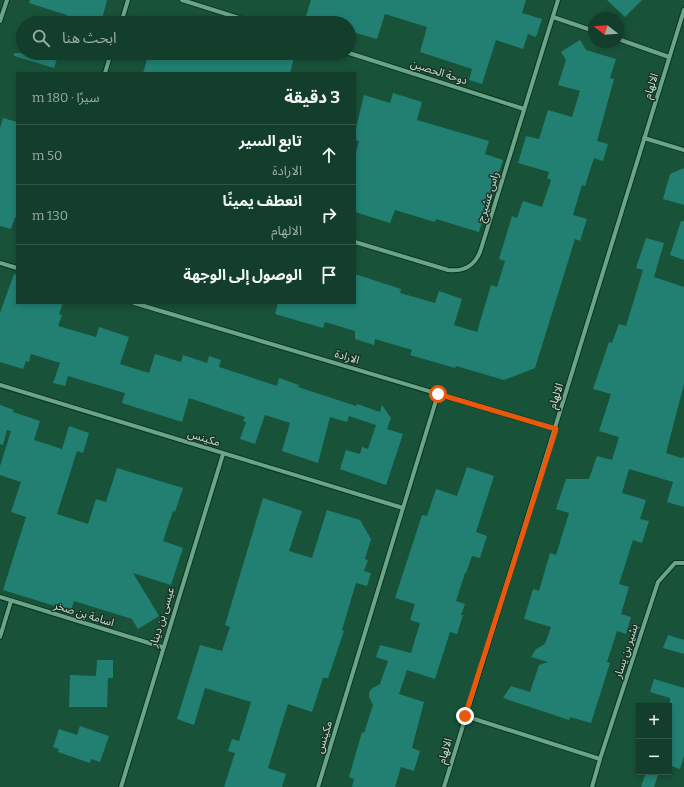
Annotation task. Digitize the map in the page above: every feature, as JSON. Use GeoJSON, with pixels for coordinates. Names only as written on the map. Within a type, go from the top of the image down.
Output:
{"type":"FeatureCollection","features":[{"type":"Feature","properties":{"kind":"street"},"geometry":{"type":"LineString","coordinates":[[0,21],[6,0]]}},
{"type":"Feature","properties":{"kind":"street"},"geometry":{"type":"LineString","coordinates":[[123,16],[128,0]]}},
{"type":"Feature","properties":{"kind":"street"},"geometry":{"type":"LineString","coordinates":[[182,0],[233,16]]}},
{"type":"Feature","properties":{"kind":"street","name":"راس عشيرج"},"geometry":{"type":"LineString","coordinates":[[356,242],[448,270],[462,270],[469,266],[479,256],[558,0]]}},
{"type":"Feature","properties":{"kind":"street","name":"الالهام"},"geometry":{"type":"LineString","coordinates":[[444,787],[556,429],[684,10]]}},
{"type":"Feature","properties":{"kind":"street"},"geometry":{"type":"LineString","coordinates":[[553,17],[588,29]]}},
{"type":"Feature","properties":{"kind":"street"},"geometry":{"type":"LineString","coordinates":[[624,42],[669,57]]}},
{"type":"Feature","properties":{"kind":"street","name":"دوحة الحصين"},"geometry":{"type":"LineString","coordinates":[[356,55],[524,109]]}},
{"type":"Feature","properties":{"kind":"street"},"geometry":{"type":"LineString","coordinates":[[105,72],[109,60]]}},
{"type":"Feature","properties":{"kind":"street"},"geometry":{"type":"LineString","coordinates":[[644,138],[684,150]]}},
{"type":"Feature","properties":{"kind":"street"},"geometry":{"type":"LineString","coordinates":[[0,263],[16,268]]}},
{"type":"Feature","properties":{"kind":"street","name":"الارادة"},"geometry":{"type":"LineString","coordinates":[[137,304],[556,429]]}},
{"type":"Feature","properties":{"kind":"street","name":"مكينس"},"geometry":{"type":"LineString","coordinates":[[0,385],[402,508]]}},
{"type":"Feature","properties":{"kind":"street","name":"مكينس"},"geometry":{"type":"LineString","coordinates":[[318,787],[438,394]]}},
{"type":"Feature","properties":{"kind":"street","name":"عيسى بن دينار"},"geometry":{"type":"LineString","coordinates":[[120,787],[162,647],[223,454]]}},
{"type":"Feature","properties":{"kind":"street","name":"بشير بن يسار"},"geometry":{"type":"LineString","coordinates":[[592,787],[658,582],[675,563],[684,563]]}},
{"type":"Feature","properties":{"kind":"street","name":"اسامة بن صخر"},"geometry":{"type":"LineString","coordinates":[[0,597],[162,647]]}},
{"type":"Feature","properties":{"kind":"street"},"geometry":{"type":"LineString","coordinates":[[0,637],[11,601]]}},
{"type":"Feature","properties":{"kind":"street"},"geometry":{"type":"LineString","coordinates":[[465,716],[600,759]]}},
{"type":"Feature","properties":{"kind":"building"},"geometry":{"type":"Polygon","coordinates":[[[30,0],[107,0],[103,16],[67,16],[29,3],[30,0]]]}},
{"type":"Feature","properties":{"kind":"building"},"geometry":{"type":"Polygon","coordinates":[[[311,0],[526,0],[522,13],[542,19],[536,37],[528,34],[523,49],[496,40],[482,84],[469,80],[472,69],[420,52],[427,27],[385,14],[377,39],[356,33],[356,16],[306,16],[311,0]]]}},
{"type":"Feature","properties":{"kind":"building"},"geometry":{"type":"Polygon","coordinates":[[[607,0],[642,0],[625,17],[624,12],[620,12],[607,0]]]}},
{"type":"Feature","properties":{"kind":"building"},"geometry":{"type":"Polygon","coordinates":[[[580,40],[586,50],[616,59],[610,78],[614,79],[597,141],[608,144],[603,161],[594,158],[585,186],[582,185],[573,215],[587,219],[580,241],[575,239],[535,368],[504,380],[410,355],[412,350],[375,339],[374,345],[355,339],[355,331],[325,322],[323,328],[275,314],[278,304],[356,304],[356,274],[401,289],[400,293],[435,303],[439,291],[462,299],[454,325],[477,332],[491,285],[497,287],[505,261],[499,259],[512,216],[517,218],[523,201],[542,207],[551,180],[547,178],[549,172],[518,163],[526,136],[539,139],[548,110],[572,117],[580,91],[558,85],[566,60],[561,52],[580,40]]]}},
{"type":"Feature","properties":{"kind":"building"},"geometry":{"type":"Polygon","coordinates":[[[27,60],[57,60],[54,68],[27,60]]]}},
{"type":"Feature","properties":{"kind":"building"},"geometry":{"type":"Polygon","coordinates":[[[147,60],[293,60],[290,72],[143,72],[147,60]]]}},
{"type":"Feature","properties":{"kind":"building"},"geometry":{"type":"Polygon","coordinates":[[[393,93],[422,102],[417,120],[489,141],[485,154],[503,160],[499,173],[497,172],[479,232],[436,219],[435,222],[395,210],[390,223],[356,212],[356,152],[359,141],[356,140],[356,128],[364,95],[390,103],[393,93]]]}},
{"type":"Feature","properties":{"kind":"building"},"geometry":{"type":"Polygon","coordinates":[[[3,118],[16,122],[16,218],[11,229],[0,226],[0,128],[3,118]]]}},
{"type":"Feature","properties":{"kind":"building"},"geometry":{"type":"Polygon","coordinates":[[[684,168],[684,205],[663,199],[670,174],[684,168]]]}},
{"type":"Feature","properties":{"kind":"building"},"geometry":{"type":"Polygon","coordinates":[[[681,221],[684,221],[684,260],[670,255],[681,221]]]}},
{"type":"Feature","properties":{"kind":"building"},"geometry":{"type":"Polygon","coordinates":[[[646,238],[664,243],[654,277],[684,287],[684,384],[666,453],[681,458],[684,457],[684,507],[667,502],[673,482],[629,469],[622,493],[646,500],[640,519],[649,521],[642,543],[633,540],[619,584],[629,587],[621,614],[631,617],[626,634],[617,631],[607,662],[610,663],[591,723],[570,717],[569,720],[503,698],[511,686],[530,692],[539,665],[548,662],[531,657],[536,649],[545,644],[551,627],[524,619],[533,589],[539,591],[550,553],[556,555],[569,513],[556,509],[566,479],[589,479],[597,456],[612,460],[619,437],[599,431],[611,394],[593,389],[609,342],[612,343],[619,324],[626,326],[643,270],[636,268],[646,238]]]}},
{"type":"Feature","properties":{"kind":"building"},"geometry":{"type":"Polygon","coordinates":[[[14,274],[16,275],[16,304],[63,304],[59,314],[62,315],[58,326],[96,337],[99,327],[129,337],[120,364],[149,373],[155,354],[181,362],[183,355],[207,363],[209,356],[221,360],[219,367],[277,386],[279,378],[299,385],[298,387],[356,406],[357,404],[380,412],[382,405],[391,418],[387,429],[403,434],[386,485],[340,469],[346,450],[360,454],[362,447],[368,449],[376,425],[349,416],[347,422],[330,417],[318,463],[282,451],[290,423],[265,415],[255,444],[240,439],[246,422],[243,421],[245,417],[189,398],[182,422],[122,403],[125,393],[68,376],[65,386],[53,383],[60,363],[31,354],[29,362],[26,361],[23,369],[0,362],[0,313],[14,274]]]}},
{"type":"Feature","properties":{"kind":"building"},"geometry":{"type":"Polygon","coordinates":[[[0,405],[14,410],[13,412],[40,421],[34,440],[62,449],[69,426],[89,433],[83,453],[77,451],[57,514],[88,524],[96,499],[106,502],[117,468],[183,488],[175,512],[173,511],[163,541],[183,548],[171,585],[133,573],[159,616],[138,629],[132,619],[74,601],[71,611],[3,590],[26,517],[11,512],[21,482],[0,475],[0,466],[11,431],[7,430],[3,445],[0,444],[0,405]]]}},
{"type":"Feature","properties":{"kind":"building"},"geometry":{"type":"Polygon","coordinates":[[[467,467],[494,476],[476,532],[487,536],[480,558],[472,556],[465,573],[456,601],[465,604],[461,615],[463,615],[457,634],[450,632],[435,679],[407,670],[399,694],[424,702],[412,748],[420,751],[414,771],[401,767],[395,787],[352,787],[354,779],[349,777],[362,732],[364,733],[373,705],[369,697],[369,693],[371,689],[380,684],[388,661],[376,657],[380,645],[411,653],[420,623],[410,620],[415,604],[395,598],[422,515],[427,516],[436,489],[457,496],[467,467]]]}},
{"type":"Feature","properties":{"kind":"building"},"geometry":{"type":"Polygon","coordinates":[[[263,498],[302,511],[289,551],[312,558],[327,510],[360,520],[371,539],[365,559],[368,560],[364,571],[371,573],[367,586],[356,583],[342,630],[344,631],[328,678],[323,678],[312,712],[288,704],[268,768],[286,774],[282,787],[224,787],[235,753],[228,751],[232,739],[239,741],[251,702],[205,688],[194,725],[177,719],[200,645],[222,651],[230,627],[225,625],[263,498]]]}},
{"type":"Feature","properties":{"kind":"building"},"geometry":{"type":"Polygon","coordinates":[[[668,635],[684,640],[684,654],[663,648],[668,635]]]}},
{"type":"Feature","properties":{"kind":"building"},"geometry":{"type":"Polygon","coordinates":[[[97,660],[113,660],[113,678],[108,678],[107,707],[69,707],[70,675],[96,676],[97,660]]]}},
{"type":"Feature","properties":{"kind":"building"},"geometry":{"type":"Polygon","coordinates":[[[654,679],[684,688],[684,756],[680,769],[672,766],[672,703],[670,703],[670,698],[650,692],[654,679]]]}},
{"type":"Feature","properties":{"kind":"building"},"geometry":{"type":"Polygon","coordinates":[[[80,726],[109,736],[100,762],[91,759],[90,763],[58,752],[59,749],[53,747],[59,729],[77,735],[80,726]]]}},
{"type":"Feature","properties":{"kind":"building"},"geometry":{"type":"Polygon","coordinates":[[[645,775],[658,775],[654,787],[641,787],[645,775]]]}},
{"type":"Feature","properties":{"kind":"route"},"geometry":{"type":"LineString","coordinates":[[438,394],[556,429],[465,716]]}}]}
